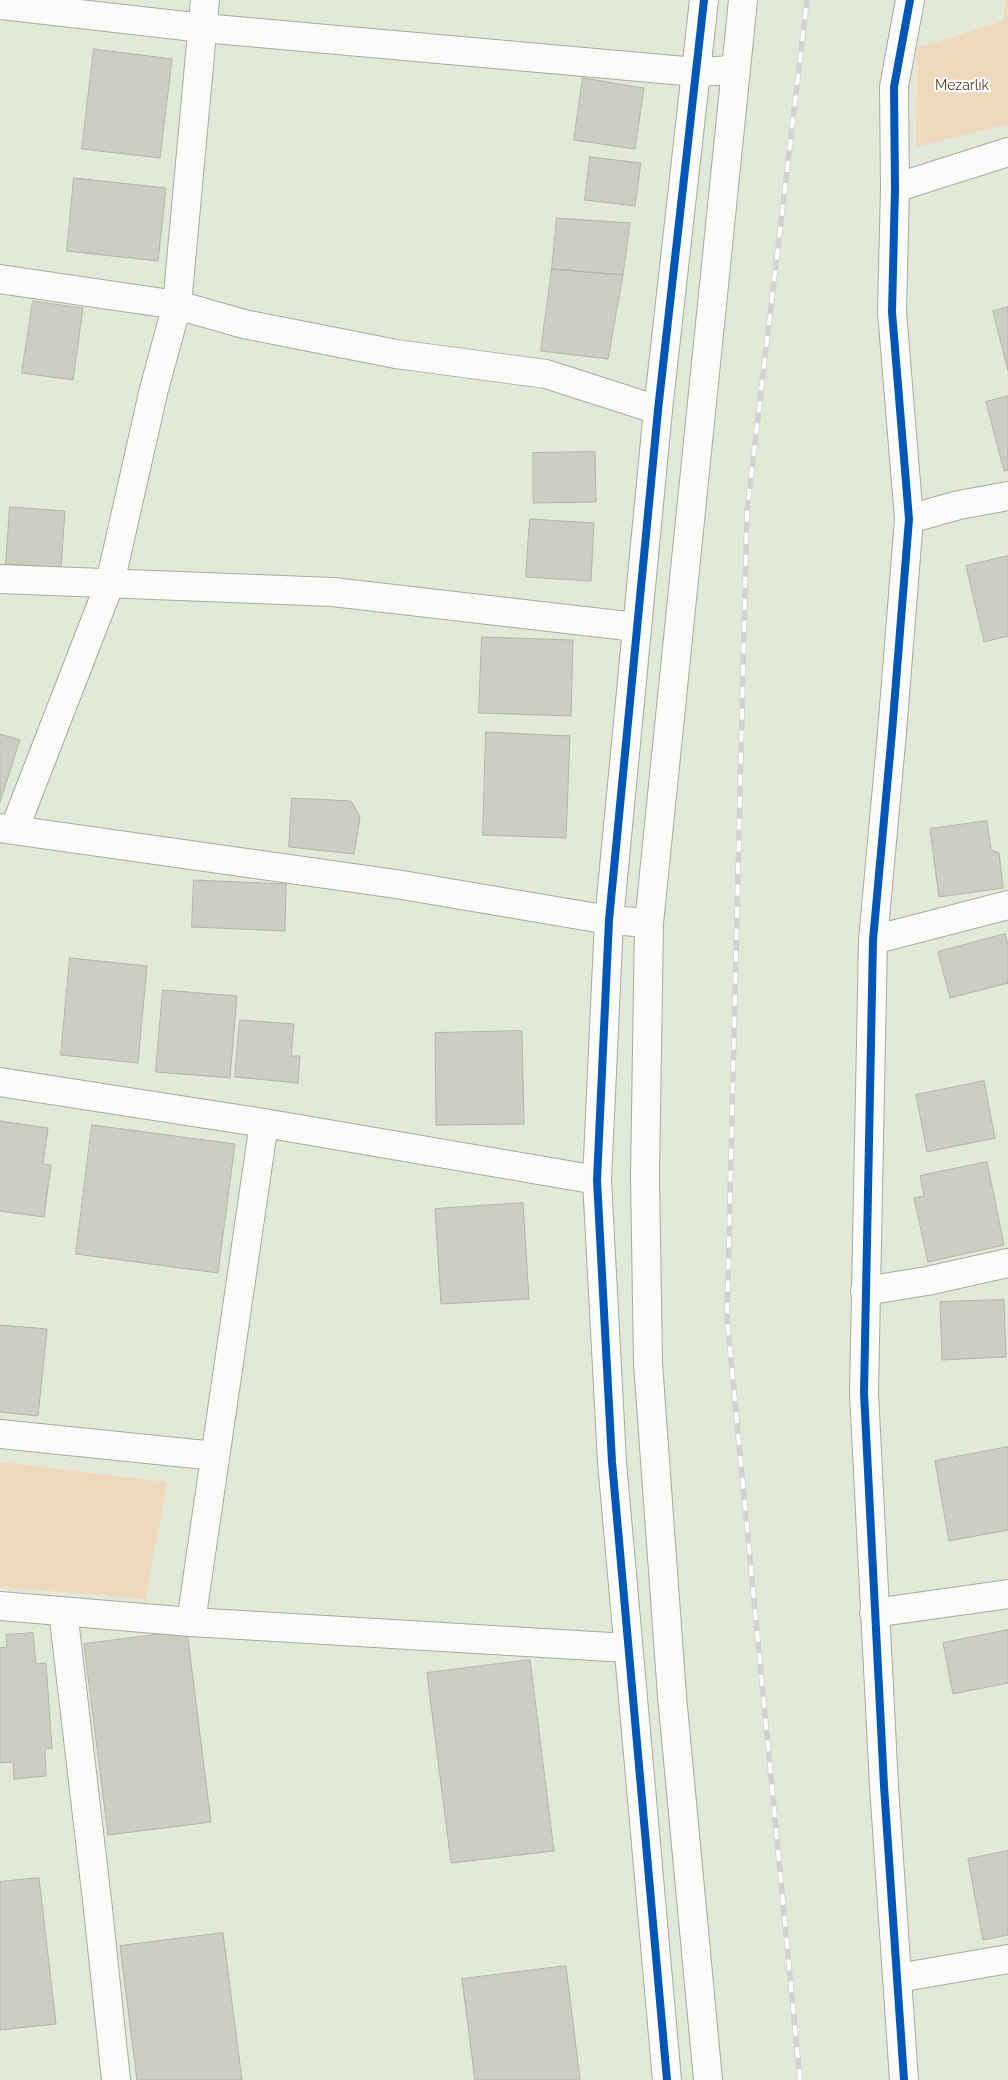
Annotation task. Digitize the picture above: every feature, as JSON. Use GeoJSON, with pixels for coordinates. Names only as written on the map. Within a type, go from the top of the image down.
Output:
{"type":"FeatureCollection","features":[{"type":"Feature","properties":{"kind":"street"},"geometry":{"type":"LineString","coordinates":[[205,0],[178,305],[154,388],[110,584],[7,829],[396,884],[609,920],[649,923]]}},
{"type":"Feature","properties":{"kind":"street"},"geometry":{"type":"LineString","coordinates":[[667,2080],[627,1648],[612,1462],[597,1180],[609,920],[658,410],[704,0]]}},
{"type":"Feature","properties":{"kind":"street"},"geometry":{"type":"LineString","coordinates":[[708,2080],[672,1696],[648,1362],[645,1176],[649,923],[705,384],[734,70],[743,0]]}},
{"type":"Feature","properties":{"kind":"street"},"geometry":{"type":"LineString","coordinates":[[904,2080],[874,1612],[864,1393],[873,940],[909,519],[892,312],[895,188],[894,87],[910,0]]}},
{"type":"Feature","properties":{"kind":"street"},"geometry":{"type":"LineString","coordinates":[[0,6],[203,28],[696,72],[734,70]]}},
{"type":"Feature","properties":{"kind":"street"},"geometry":{"type":"LineString","coordinates":[[895,188],[1008,152]]}},
{"type":"Feature","properties":{"kind":"street"},"geometry":{"type":"LineString","coordinates":[[0,279],[178,305],[244,324],[396,354],[546,374],[658,410]]}},
{"type":"Feature","properties":{"kind":"street"},"geometry":{"type":"LineString","coordinates":[[909,519],[959,505],[1008,496]]}},
{"type":"Feature","properties":{"kind":"street"},"geometry":{"type":"LineString","coordinates":[[0,579],[333,592],[636,627]]}},
{"type":"Feature","properties":{"kind":"street"},"geometry":{"type":"LineString","coordinates":[[873,940],[1008,905]]}},
{"type":"Feature","properties":{"kind":"street"},"geometry":{"type":"LineString","coordinates":[[0,1082],[264,1123],[597,1180]]}},
{"type":"Feature","properties":{"kind":"street"},"geometry":{"type":"LineString","coordinates":[[191,1622],[264,1123]]}},
{"type":"Feature","properties":{"kind":"street"},"geometry":{"type":"LineString","coordinates":[[866,1291],[927,1281],[1008,1263]]}},
{"type":"Feature","properties":{"kind":"street"},"geometry":{"type":"LineString","coordinates":[[0,1434],[215,1456]]}},
{"type":"Feature","properties":{"kind":"street"},"geometry":{"type":"LineString","coordinates":[[874,1612],[1008,1594]]}},
{"type":"Feature","properties":{"kind":"street"},"geometry":{"type":"LineString","coordinates":[[0,1606],[191,1622],[627,1648]]}},
{"type":"Feature","properties":{"kind":"street"},"geometry":{"type":"LineString","coordinates":[[63,1611],[116,2080]]}},
{"type":"Feature","properties":{"kind":"street"},"geometry":{"type":"LineString","coordinates":[[898,1978],[1008,1959]]}},
{"type":"Feature","properties":{"kind":"green space","name":"Mezarlık"},"geometry":{"type":"Polygon","coordinates":[[[1005,0],[1008,0],[1008,124],[916,147],[917,48],[1003,21],[1005,0]]]}},
{"type":"Feature","properties":{"kind":"green space"},"geometry":{"type":"Polygon","coordinates":[[[0,1462],[167,1482],[146,1599],[0,1587],[0,1462]]]}},
{"type":"Feature","properties":{"kind":"building"},"geometry":{"type":"Polygon","coordinates":[[[94,49],[172,59],[160,158],[82,149],[94,49]]]}},
{"type":"Feature","properties":{"kind":"building"},"geometry":{"type":"Polygon","coordinates":[[[583,78],[644,88],[635,149],[574,140],[583,78]]]}},
{"type":"Feature","properties":{"kind":"building"},"geometry":{"type":"Polygon","coordinates":[[[590,157],[641,163],[635,206],[585,200],[590,157]]]}},
{"type":"Feature","properties":{"kind":"building"},"geometry":{"type":"Polygon","coordinates":[[[74,178],[166,188],[158,261],[67,251],[74,178]]]}},
{"type":"Feature","properties":{"kind":"building"},"geometry":{"type":"Polygon","coordinates":[[[557,218],[630,223],[623,275],[552,269],[557,218]]]}},
{"type":"Feature","properties":{"kind":"building"},"geometry":{"type":"Polygon","coordinates":[[[552,269],[623,275],[608,359],[541,351],[552,269]]]}},
{"type":"Feature","properties":{"kind":"building"},"geometry":{"type":"Polygon","coordinates":[[[33,301],[83,308],[73,380],[22,373],[33,301]]]}},
{"type":"Feature","properties":{"kind":"building"},"geometry":{"type":"Polygon","coordinates":[[[1008,307],[1008,371],[993,311],[1008,307]]]}},
{"type":"Feature","properties":{"kind":"building"},"geometry":{"type":"Polygon","coordinates":[[[1008,396],[1008,470],[1004,471],[986,402],[1008,396]]]}},
{"type":"Feature","properties":{"kind":"building"},"geometry":{"type":"Polygon","coordinates":[[[595,452],[596,502],[533,503],[533,453],[595,452]]]}},
{"type":"Feature","properties":{"kind":"building"},"geometry":{"type":"Polygon","coordinates":[[[10,507],[65,511],[61,568],[6,564],[10,507]]]}},
{"type":"Feature","properties":{"kind":"building"},"geometry":{"type":"Polygon","coordinates":[[[530,519],[594,523],[591,581],[526,577],[530,519]]]}},
{"type":"Feature","properties":{"kind":"building"},"geometry":{"type":"Polygon","coordinates":[[[1008,556],[1008,636],[984,642],[966,566],[1008,556]]]}},
{"type":"Feature","properties":{"kind":"building"},"geometry":{"type":"Polygon","coordinates":[[[482,637],[573,640],[571,716],[479,713],[482,637]]]}},
{"type":"Feature","properties":{"kind":"building"},"geometry":{"type":"Polygon","coordinates":[[[486,732],[570,736],[566,838],[483,835],[486,732]]]}},
{"type":"Feature","properties":{"kind":"building"},"geometry":{"type":"Polygon","coordinates":[[[0,734],[20,740],[0,802],[0,734]]]}},
{"type":"Feature","properties":{"kind":"building"},"geometry":{"type":"Polygon","coordinates":[[[292,798],[351,801],[360,817],[354,854],[289,847],[292,798]]]}},
{"type":"Feature","properties":{"kind":"building"},"geometry":{"type":"Polygon","coordinates":[[[987,821],[991,850],[999,853],[1003,888],[939,897],[930,829],[987,821]]]}},
{"type":"Feature","properties":{"kind":"building"},"geometry":{"type":"Polygon","coordinates":[[[194,880],[286,884],[285,931],[192,927],[194,880]]]}},
{"type":"Feature","properties":{"kind":"building"},"geometry":{"type":"Polygon","coordinates":[[[1005,934],[1008,944],[1008,983],[950,998],[938,952],[1005,934]]]}},
{"type":"Feature","properties":{"kind":"building"},"geometry":{"type":"Polygon","coordinates":[[[70,958],[147,966],[138,1063],[61,1055],[70,958]]]}},
{"type":"Feature","properties":{"kind":"building"},"geometry":{"type":"Polygon","coordinates":[[[163,990],[237,996],[230,1078],[156,1072],[163,990]]]}},
{"type":"Feature","properties":{"kind":"building"},"geometry":{"type":"Polygon","coordinates":[[[240,1020],[294,1024],[291,1056],[300,1056],[298,1083],[235,1077],[240,1020]]]}},
{"type":"Feature","properties":{"kind":"building"},"geometry":{"type":"Polygon","coordinates":[[[522,1031],[524,1124],[436,1125],[435,1033],[522,1031]]]}},
{"type":"Feature","properties":{"kind":"building"},"geometry":{"type":"Polygon","coordinates":[[[984,1081],[995,1138],[927,1152],[916,1095],[984,1081]]]}},
{"type":"Feature","properties":{"kind":"building"},"geometry":{"type":"Polygon","coordinates":[[[0,1121],[48,1128],[43,1164],[51,1165],[44,1217],[0,1211],[0,1121]]]}},
{"type":"Feature","properties":{"kind":"building"},"geometry":{"type":"Polygon","coordinates":[[[92,1125],[235,1144],[218,1273],[76,1254],[92,1125]]]}},
{"type":"Feature","properties":{"kind":"building"},"geometry":{"type":"Polygon","coordinates":[[[987,1162],[1004,1245],[928,1262],[914,1198],[924,1196],[920,1176],[987,1162]]]}},
{"type":"Feature","properties":{"kind":"building"},"geometry":{"type":"Polygon","coordinates":[[[523,1203],[529,1299],[441,1304],[435,1209],[523,1203]]]}},
{"type":"Feature","properties":{"kind":"building"},"geometry":{"type":"Polygon","coordinates":[[[1004,1300],[1006,1357],[942,1360],[940,1302],[1004,1300]]]}},
{"type":"Feature","properties":{"kind":"building"},"geometry":{"type":"Polygon","coordinates":[[[0,1325],[47,1329],[38,1416],[0,1412],[0,1325]]]}},
{"type":"Feature","properties":{"kind":"building"},"geometry":{"type":"Polygon","coordinates":[[[1008,1447],[1008,1530],[949,1541],[935,1461],[1008,1447]]]}},
{"type":"Feature","properties":{"kind":"building"},"geometry":{"type":"Polygon","coordinates":[[[1008,1630],[1008,1683],[953,1694],[943,1643],[1008,1630]]]}},
{"type":"Feature","properties":{"kind":"building"},"geometry":{"type":"Polygon","coordinates":[[[187,1631],[211,1822],[108,1835],[84,1644],[187,1631]]]}},
{"type":"Feature","properties":{"kind":"building"},"geometry":{"type":"Polygon","coordinates":[[[33,1633],[36,1664],[46,1663],[52,1748],[45,1749],[46,1776],[14,1779],[13,1762],[0,1763],[0,1648],[7,1647],[6,1635],[33,1633]]]}},
{"type":"Feature","properties":{"kind":"building"},"geometry":{"type":"Polygon","coordinates":[[[530,1660],[554,1851],[451,1863],[427,1673],[530,1660]]]}},
{"type":"Feature","properties":{"kind":"building"},"geometry":{"type":"Polygon","coordinates":[[[1008,1851],[1008,1935],[983,1940],[968,1859],[1008,1851]]]}},
{"type":"Feature","properties":{"kind":"building"},"geometry":{"type":"Polygon","coordinates":[[[39,1878],[56,2024],[0,2030],[0,1882],[39,1878]]]}},
{"type":"Feature","properties":{"kind":"building"},"geometry":{"type":"Polygon","coordinates":[[[223,1933],[242,2080],[137,2080],[120,1946],[223,1933]]]}},
{"type":"Feature","properties":{"kind":"building"},"geometry":{"type":"Polygon","coordinates":[[[566,1966],[580,2080],[475,2080],[462,1979],[566,1966]]]}},
{"type":"Feature","properties":{"kind":"railway"},"geometry":{"type":"LineString","coordinates":[[800,2080],[727,1318],[747,511],[807,0]]}},
{"type":"Feature","properties":{"kind":"cycle path"},"geometry":{"type":"LineString","coordinates":[[667,2080],[612,1462],[597,1180],[609,920],[658,410],[704,0]]}},
{"type":"Feature","properties":{"kind":"cycle path"},"geometry":{"type":"LineString","coordinates":[[904,2080],[884,1786],[864,1393],[873,940],[909,519],[892,312],[895,188],[894,87],[910,0]]}}]}
